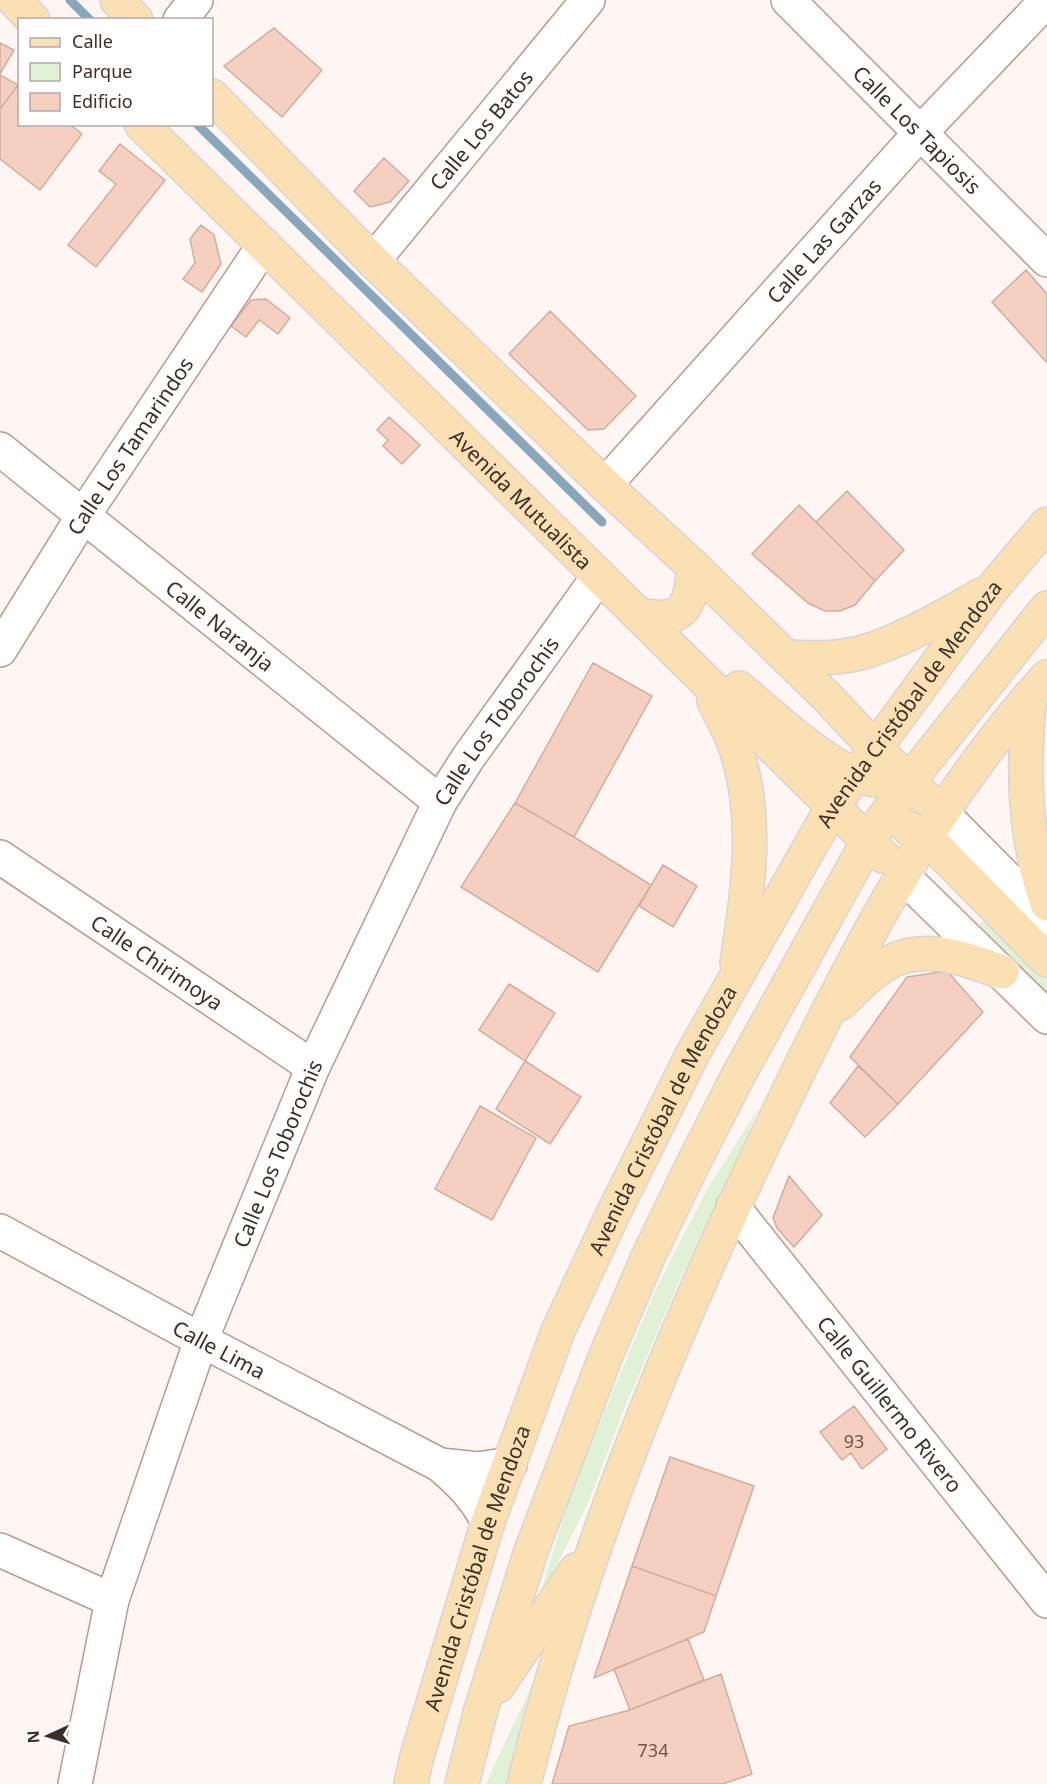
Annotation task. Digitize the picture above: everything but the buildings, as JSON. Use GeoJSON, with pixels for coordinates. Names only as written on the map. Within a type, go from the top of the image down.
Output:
{"type":"FeatureCollection","features":[{"type":"Feature","properties":{"kind":"main road"},"geometry":{"type":"LineString","coordinates":[[14,0],[31,18]]}},
{"type":"Feature","properties":{"kind":"main road"},"geometry":{"type":"LineString","coordinates":[[117,0],[134,18]]}},
{"type":"Feature","properties":{"kind":"main road"},"geometry":{"type":"LineString","coordinates":[[213,97],[373,261],[605,485],[694,567],[909,781],[933,825],[1047,960]]}},
{"type":"Feature","properties":{"kind":"main road","name":"Avenida Mutualista"},"geometry":{"type":"LineString","coordinates":[[143,126],[702,678],[831,819],[875,830],[902,875]]}},
{"type":"Feature","properties":{"kind":"main road","name":"Avenida Cristóbal de Mendoza"},"geometry":{"type":"LineString","coordinates":[[411,1784],[417,1756],[488,1522],[558,1330],[692,1055],[831,819],[854,775],[991,590],[1047,524]]}},
{"type":"Feature","properties":{"kind":"main road"},"geometry":{"type":"LineString","coordinates":[[639,615],[668,618],[679,613],[688,603],[692,590],[694,567]]}},
{"type":"Feature","properties":{"kind":"main road"},"geometry":{"type":"LineString","coordinates":[[786,657],[826,658],[860,653],[893,641],[991,590]]}},
{"type":"Feature","properties":{"kind":"main road","name":"Avenida Cristóbal de Mendoza"},"geometry":{"type":"LineString","coordinates":[[462,1784],[480,1713],[531,1551],[606,1354],[648,1257],[739,1074],[875,830],[909,781],[1047,608]]}},
{"type":"Feature","properties":{"kind":"main road"},"geometry":{"type":"LineString","coordinates":[[639,615],[675,635],[821,754],[854,775],[869,780],[909,781],[945,769],[1000,735]]}},
{"type":"Feature","properties":{"kind":"main road"},"geometry":{"type":"LineString","coordinates":[[702,678],[734,743],[747,792],[750,839],[748,884],[734,984]]}},
{"type":"Feature","properties":{"kind":"main road"},"geometry":{"type":"LineString","coordinates":[[524,1784],[596,1540],[657,1382],[733,1207],[821,1023],[902,875],[933,825],[1039,686]]}},
{"type":"Feature","properties":{"kind":"main road"},"geometry":{"type":"LineString","coordinates":[[1039,686],[1025,743],[1025,791],[1030,838],[1047,904]]}},
{"type":"Feature","properties":{"kind":"main road"},"geometry":{"type":"LineString","coordinates":[[875,830],[902,824],[933,825]]}},
{"type":"Feature","properties":{"kind":"main road"},"geometry":{"type":"LineString","coordinates":[[821,1023],[863,981],[889,962],[915,955],[933,954],[954,957],[1002,972]]}},
{"type":"Feature","properties":{"kind":"main road"},"geometry":{"type":"LineString","coordinates":[[480,1713],[596,1540]]}},
{"type":"Feature","properties":{"kind":"street"},"geometry":{"type":"LineString","coordinates":[[182,18],[196,0]]}},
{"type":"Feature","properties":{"kind":"street","name":"Calle Los Batos"},"geometry":{"type":"LineString","coordinates":[[373,261],[588,0]]}},
{"type":"Feature","properties":{"kind":"street","name":"Calle Los Tapiosis"},"geometry":{"type":"LineString","coordinates":[[788,0],[1047,260]]}},
{"type":"Feature","properties":{"kind":"street","name":"Calle Las Garzas"},"geometry":{"type":"LineString","coordinates":[[605,485],[920,132],[1047,0]]}},
{"type":"Feature","properties":{"kind":"street","name":"Calle Los Tamarindos"},"geometry":{"type":"LineString","coordinates":[[0,650],[83,516],[264,245]]}},
{"type":"Feature","properties":{"kind":"street","name":"Calle Naranja"},"geometry":{"type":"LineString","coordinates":[[0,449],[440,802]]}},
{"type":"Feature","properties":{"kind":"street","name":"Calle Los Toborochis"},"geometry":{"type":"LineString","coordinates":[[75,1784],[112,1600],[201,1340],[313,1067],[440,802],[468,758],[599,576]]}},
{"type":"Feature","properties":{"kind":"street"},"geometry":{"type":"LineString","coordinates":[[933,825],[1047,919]]}},
{"type":"Feature","properties":{"kind":"street","name":"Calle Chirimoya"},"geometry":{"type":"LineString","coordinates":[[0,857],[313,1067]]}},
{"type":"Feature","properties":{"kind":"street"},"geometry":{"type":"LineString","coordinates":[[902,875],[1047,1017]]}},
{"type":"Feature","properties":{"kind":"street","name":"Calle Guillermo Rivero"},"geometry":{"type":"LineString","coordinates":[[733,1207],[1047,1601]]}},
{"type":"Feature","properties":{"kind":"street","name":"Calle Lima"},"geometry":{"type":"LineString","coordinates":[[0,1231],[201,1340],[440,1465],[470,1493],[479,1504],[488,1522]]}},
{"type":"Feature","properties":{"kind":"street","name":"Calle Lima"},"geometry":{"type":"LineString","coordinates":[[440,1465],[478,1469],[510,1464]]}},
{"type":"Feature","properties":{"kind":"street"},"geometry":{"type":"LineString","coordinates":[[0,1550],[112,1600]]}},
{"type":"Feature","properties":{"kind":"green space"},"geometry":{"type":"Polygon","coordinates":[[[990,914],[1047,972],[1047,995],[979,925],[990,914]]]}},
{"type":"Feature","properties":{"kind":"green space"},"geometry":{"type":"Polygon","coordinates":[[[759,1107],[728,1182],[680,1279],[625,1407],[588,1503],[537,1604],[573,1486],[656,1289],[705,1193],[759,1107]]]}},
{"type":"Feature","properties":{"kind":"green space"},"geometry":{"type":"Polygon","coordinates":[[[551,1644],[513,1784],[486,1784],[488,1779],[551,1644]]]}},
{"type":"Feature","properties":{"kind":"waterway"},"geometry":{"type":"LineString","coordinates":[[70,0],[88,18]]}},
{"type":"Feature","properties":{"kind":"waterway"},"geometry":{"type":"LineString","coordinates":[[199,126],[602,522]]}}]}
